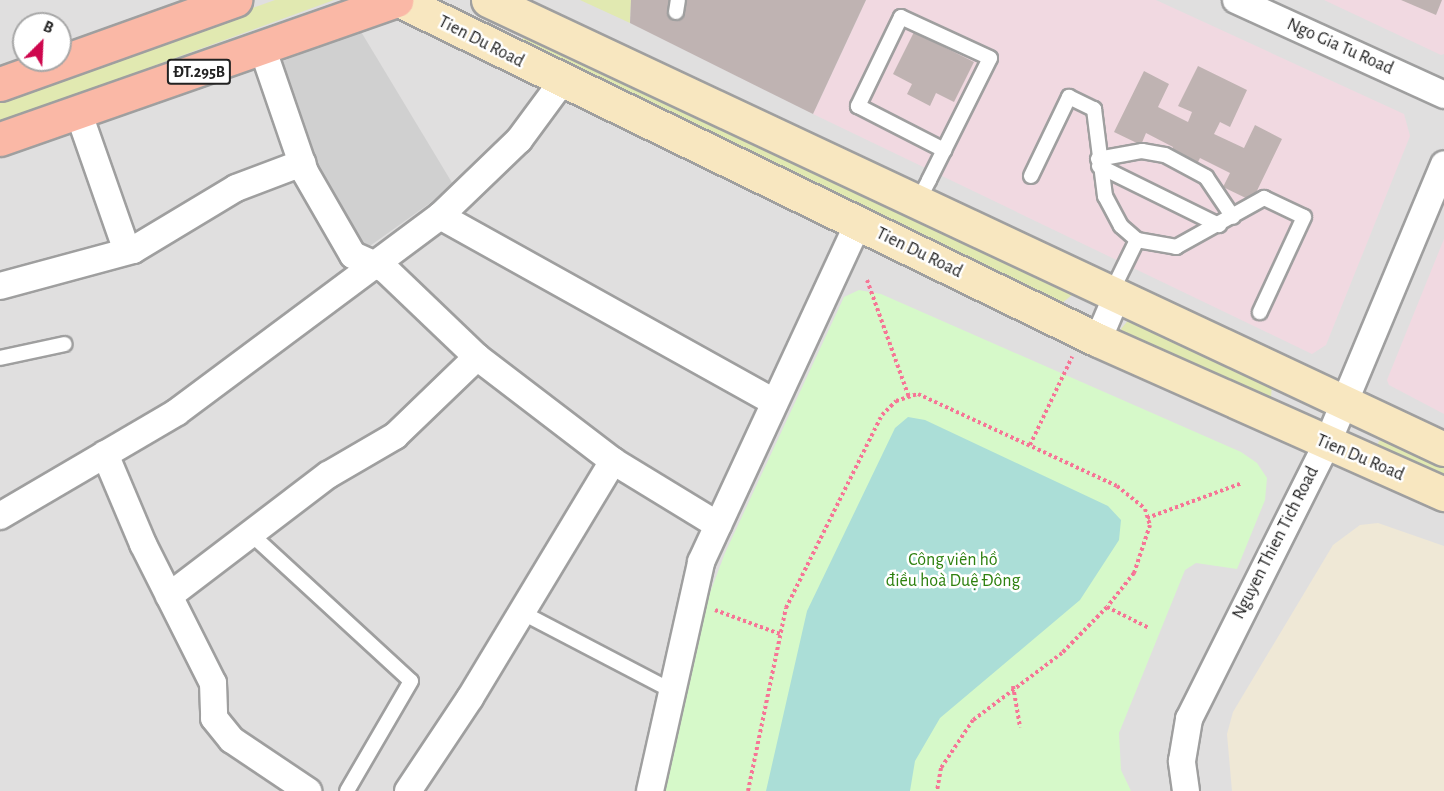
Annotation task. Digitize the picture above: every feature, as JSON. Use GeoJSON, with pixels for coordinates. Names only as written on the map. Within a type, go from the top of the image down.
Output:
{"type":"FeatureCollection","features":[{"type":"Feature","properties":{"kind":"main road"},"geometry":{"type":"LineString","coordinates":[[0,84],[235,0]]}},
{"type":"Feature","properties":{"kind":"main road","name":"ĐT.295B"},"geometry":{"type":"LineString","coordinates":[[0,139],[263,50],[398,0]]}},
{"type":"Feature","properties":{"kind":"main road","name":"Tien Du Road"},"geometry":{"type":"LineString","coordinates":[[398,0],[561,83],[858,225],[1087,344],[1444,494]]}},
{"type":"Feature","properties":{"kind":"main road"},"geometry":{"type":"LineString","coordinates":[[488,0],[1115,292],[1342,404],[1444,449]]}},
{"type":"Feature","properties":{"kind":"street","name":"Ngo Gia Tu Road"},"geometry":{"type":"LineString","coordinates":[[1236,0],[1444,95]]}},
{"type":"Feature","properties":{"kind":"street"},"geometry":{"type":"LineString","coordinates":[[263,50],[302,163],[353,255],[386,270],[477,357],[613,461],[718,525]]}},
{"type":"Feature","properties":{"kind":"street"},"geometry":{"type":"LineString","coordinates":[[0,516],[177,412],[371,264],[440,216],[519,140],[561,83]]}},
{"type":"Feature","properties":{"kind":"street"},"geometry":{"type":"LineString","coordinates":[[79,114],[128,251]]}},
{"type":"Feature","properties":{"kind":"street"},"geometry":{"type":"LineString","coordinates":[[0,286],[128,251],[236,188],[302,163]]}},
{"type":"Feature","properties":{"kind":"street","name":"Nguyen Thien Tich Road"},"geometry":{"type":"LineString","coordinates":[[1186,791],[1182,761],[1188,719],[1327,444],[1444,164]]}},
{"type":"Feature","properties":{"kind":"street"},"geometry":{"type":"LineString","coordinates":[[440,216],[774,401]]}},
{"type":"Feature","properties":{"kind":"street"},"geometry":{"type":"LineString","coordinates":[[650,791],[669,690],[701,562],[774,401],[858,225]]}},
{"type":"Feature","properties":{"kind":"street"},"geometry":{"type":"LineString","coordinates":[[1087,344],[1115,292]]}},
{"type":"Feature","properties":{"kind":"street"},"geometry":{"type":"LineString","coordinates":[[169,596],[328,475],[395,436],[477,357]]}},
{"type":"Feature","properties":{"kind":"street"},"geometry":{"type":"LineString","coordinates":[[105,454],[169,596],[213,683],[214,718],[249,753],[308,791]]}},
{"type":"Feature","properties":{"kind":"street"},"geometry":{"type":"LineString","coordinates":[[408,791],[523,613],[613,461]]}},
{"type":"Feature","properties":{"kind":"lane"},"geometry":{"type":"LineString","coordinates":[[918,201],[944,150],[990,58],[901,17],[858,106],[944,150]]}},
{"type":"Feature","properties":{"kind":"lane"},"geometry":{"type":"LineString","coordinates":[[1031,176],[1069,97],[1094,109],[1098,163],[1113,213],[1137,240],[1176,247],[1264,198],[1304,217],[1260,312]]}},
{"type":"Feature","properties":{"kind":"lane"},"geometry":{"type":"LineString","coordinates":[[1098,163],[1142,151],[1165,155],[1206,177],[1233,217]]}},
{"type":"Feature","properties":{"kind":"lane"},"geometry":{"type":"LineString","coordinates":[[1098,163],[1219,225]]}},
{"type":"Feature","properties":{"kind":"lane"},"geometry":{"type":"LineString","coordinates":[[1115,292],[1137,240]]}},
{"type":"Feature","properties":{"kind":"lane"},"geometry":{"type":"LineString","coordinates":[[0,358],[65,344]]}},
{"type":"Feature","properties":{"kind":"lane"},"geometry":{"type":"LineString","coordinates":[[251,534],[411,681],[347,791]]}},
{"type":"Feature","properties":{"kind":"lane"},"geometry":{"type":"LineString","coordinates":[[523,613],[669,690]]}},
{"type":"Feature","properties":{"kind":"path"},"geometry":{"type":"LineString","coordinates":[[867,280],[909,397]]}},
{"type":"Feature","properties":{"kind":"path"},"geometry":{"type":"LineString","coordinates":[[1030,445],[1087,344]]}},
{"type":"Feature","properties":{"kind":"path"},"geometry":{"type":"LineString","coordinates":[[748,791],[786,608],[882,415],[896,401],[918,394],[1117,486],[1144,509],[1147,518],[1146,540],[1134,573],[1107,607],[1062,653],[1013,687],[973,720],[953,746],[941,768],[937,791]]}},
{"type":"Feature","properties":{"kind":"path"},"geometry":{"type":"LineString","coordinates":[[1147,518],[1242,483]]}},
{"type":"Feature","properties":{"kind":"path"},"geometry":{"type":"LineString","coordinates":[[1107,607],[1149,628]]}},
{"type":"Feature","properties":{"kind":"path"},"geometry":{"type":"LineString","coordinates":[[715,610],[780,634]]}},
{"type":"Feature","properties":{"kind":"path"},"geometry":{"type":"LineString","coordinates":[[1013,687],[1020,728]]}},
{"type":"Feature","properties":{"kind":"shaded area"},"geometry":{"type":"Polygon","coordinates":[[[0,0],[1444,0],[1444,791],[0,791],[0,0]]]}},
{"type":"Feature","properties":{"kind":"shaded area"},"geometry":{"type":"Polygon","coordinates":[[[866,0],[1156,0],[1404,114],[1410,136],[1326,345],[1312,354],[813,114],[866,0]]]}},
{"type":"Feature","properties":{"kind":"shaded area"},"geometry":{"type":"Polygon","coordinates":[[[1324,0],[1444,0],[1444,54],[1441,55],[1324,0]]]}},
{"type":"Feature","properties":{"kind":"shaded area"},"geometry":{"type":"Polygon","coordinates":[[[360,30],[454,186],[367,248],[353,239],[283,89],[281,62],[360,30]]]}},
{"type":"Feature","properties":{"kind":"shaded area"},"geometry":{"type":"Polygon","coordinates":[[[1444,239],[1444,414],[1389,385],[1387,380],[1444,239]]]}},
{"type":"Feature","properties":{"kind":"shaded area"},"geometry":{"type":"Polygon","coordinates":[[[1378,523],[1444,546],[1444,791],[1232,791],[1227,734],[1233,712],[1333,545],[1360,525],[1378,523]]]}},
{"type":"Feature","properties":{"kind":"green space"},"geometry":{"type":"Polygon","coordinates":[[[275,0],[334,0],[0,122],[0,98],[275,0]]]}},
{"type":"Feature","properties":{"kind":"green space"},"geometry":{"type":"Polygon","coordinates":[[[580,0],[631,0],[630,23],[580,0]]]}},
{"type":"Feature","properties":{"kind":"green space"},"geometry":{"type":"Polygon","coordinates":[[[526,34],[1073,290],[1072,295],[1062,303],[1050,298],[519,44],[526,34]]]}},
{"type":"Feature","properties":{"kind":"green space","name":"Công viên hồ điều hoà Duệ Đông"},"geometry":{"type":"Polygon","coordinates":[[[859,290],[881,294],[1241,452],[1257,463],[1267,478],[1265,500],[1237,569],[1196,563],[1185,570],[1119,733],[1121,770],[1131,791],[664,791],[702,614],[725,553],[844,297],[859,290]]]}},
{"type":"Feature","properties":{"kind":"green space"},"geometry":{"type":"Polygon","coordinates":[[[1130,318],[1272,384],[1271,397],[1266,400],[1124,335],[1121,329],[1130,318]]]}},
{"type":"Feature","properties":{"kind":"green space"},"geometry":{"type":"Polygon","coordinates":[[[1386,439],[1444,461],[1444,482],[1376,449],[1379,441],[1386,439]]]}},
{"type":"Feature","properties":{"kind":"water"},"geometry":{"type":"Polygon","coordinates":[[[908,417],[925,420],[1108,506],[1121,520],[1119,540],[1080,600],[940,718],[915,761],[910,791],[766,791],[807,611],[895,428],[908,417]]]}},
{"type":"Feature","properties":{"kind":"building"},"geometry":{"type":"Polygon","coordinates":[[[631,0],[866,0],[813,114],[630,23],[631,0]]]}},
{"type":"Feature","properties":{"kind":"building"},"geometry":{"type":"Polygon","coordinates":[[[1401,0],[1442,0],[1436,15],[1401,0]]]}},
{"type":"Feature","properties":{"kind":"building"},"geometry":{"type":"Polygon","coordinates":[[[914,32],[974,62],[954,102],[936,93],[930,106],[907,94],[912,84],[893,74],[914,32]]]}},
{"type":"Feature","properties":{"kind":"building"},"geometry":{"type":"Polygon","coordinates":[[[1198,66],[1247,90],[1230,127],[1220,122],[1214,134],[1244,148],[1255,125],[1282,139],[1252,201],[1223,187],[1230,173],[1200,158],[1191,176],[1166,163],[1173,147],[1146,133],[1141,145],[1114,132],[1144,71],[1169,84],[1158,107],[1188,122],[1192,112],[1178,106],[1198,66]]]}}]}
